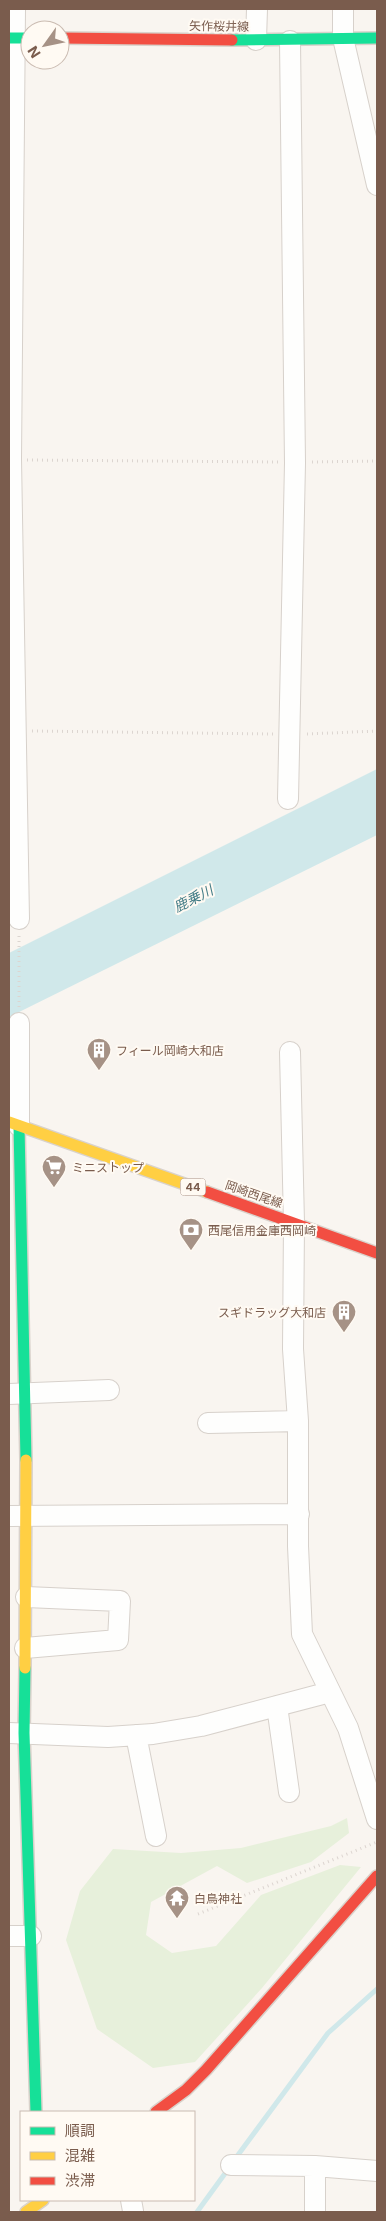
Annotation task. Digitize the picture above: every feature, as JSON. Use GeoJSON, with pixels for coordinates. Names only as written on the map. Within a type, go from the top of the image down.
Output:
{"type":"FeatureCollection","features":[{"type":"Feature","properties":{"kind":"street"},"geometry":{"type":"LineString","coordinates":[[15,9],[18,38],[11,459],[19,919]]}},
{"type":"Feature","properties":{"kind":"street"},"geometry":{"type":"LineString","coordinates":[[256,40],[257,9]]}},
{"type":"Feature","properties":{"kind":"street"},"geometry":{"type":"LineString","coordinates":[[343,9],[343,38],[377,185]]}},
{"type":"Feature","properties":{"kind":"street","name":"矢作桜井線"},"geometry":{"type":"LineString","coordinates":[[70,38],[290,41],[377,38]]}},
{"type":"Feature","properties":{"kind":"street"},"geometry":{"type":"LineString","coordinates":[[288,799],[291,734],[295,463],[290,41]]}},
{"type":"Feature","properties":{"kind":"street"},"geometry":{"type":"LineString","coordinates":[[19,1023],[14,1124],[16,1426],[18,1516],[26,1598],[17,1625],[25,1648],[16,1733],[18,1812],[31,1936],[36,2111]]}},
{"type":"Feature","properties":{"kind":"street"},"geometry":{"type":"LineString","coordinates":[[290,1052],[294,1223],[293,1349],[298,1421],[298,1546],[302,1634],[348,1728],[377,1819]]}},
{"type":"Feature","properties":{"kind":"street","name":"岡崎西尾線"},"geometry":{"type":"LineString","coordinates":[[14,1124],[377,1254]]}},
{"type":"Feature","properties":{"kind":"street"},"geometry":{"type":"LineString","coordinates":[[16,1394],[109,1390]]}},
{"type":"Feature","properties":{"kind":"street"},"geometry":{"type":"LineString","coordinates":[[208,1423],[298,1421]]}},
{"type":"Feature","properties":{"kind":"street"},"geometry":{"type":"LineString","coordinates":[[18,1516],[299,1514]]}},
{"type":"Feature","properties":{"kind":"street"},"geometry":{"type":"LineString","coordinates":[[25,1648],[118,1640],[120,1601],[26,1598]]}},
{"type":"Feature","properties":{"kind":"street"},"geometry":{"type":"LineString","coordinates":[[16,1733],[108,1737],[136,1735],[201,1726],[330,1692]]}},
{"type":"Feature","properties":{"kind":"street"},"geometry":{"type":"LineString","coordinates":[[277,1706],[289,1792]]}},
{"type":"Feature","properties":{"kind":"street"},"geometry":{"type":"LineString","coordinates":[[136,1735],[156,1836]]}},
{"type":"Feature","properties":{"kind":"street"},"geometry":{"type":"LineString","coordinates":[[157,2111],[186,2090],[206,2070],[377,1876]]}},
{"type":"Feature","properties":{"kind":"street"},"geometry":{"type":"LineString","coordinates":[[9,1936],[31,1936]]}},
{"type":"Feature","properties":{"kind":"street"},"geometry":{"type":"LineString","coordinates":[[231,2165],[315,2166],[377,2171]]}},
{"type":"Feature","properties":{"kind":"street"},"geometry":{"type":"LineString","coordinates":[[315,2166],[315,2212]]}},
{"type":"Feature","properties":{"kind":"street"},"geometry":{"type":"LineString","coordinates":[[26,2212],[39,2204]]}},
{"type":"Feature","properties":{"kind":"path"},"geometry":{"type":"LineString","coordinates":[[11,459],[295,463],[377,461]]}},
{"type":"Feature","properties":{"kind":"path"},"geometry":{"type":"LineString","coordinates":[[16,730],[291,734],[377,731]]}},
{"type":"Feature","properties":{"kind":"path"},"geometry":{"type":"LineString","coordinates":[[19,919],[19,1023]]}},
{"type":"Feature","properties":{"kind":"path"},"geometry":{"type":"LineString","coordinates":[[198,1914],[377,1842]]}},
{"type":"Feature","properties":{"kind":"green space"},"geometry":{"type":"Polygon","coordinates":[[[347,1818],[349,1833],[311,1862],[247,1883],[217,1866],[151,1902],[146,1935],[172,1953],[216,1946],[261,1895],[340,1865],[361,1867],[262,1988],[195,2062],[153,2068],[97,2029],[66,1940],[80,1891],[113,1849],[181,1853],[241,1848],[331,1826],[347,1818]]]}},
{"type":"Feature","properties":{"kind":"water","name":"鹿乗川"},"geometry":{"type":"Polygon","coordinates":[[[377,769],[377,835],[9,1017],[9,953],[377,769]]]}},
{"type":"Feature","properties":{"kind":"waterway"},"geometry":{"type":"LineString","coordinates":[[235,2159],[328,2033],[377,1989]]}},
{"type":"Feature","properties":{"kind":"waterway"},"geometry":{"type":"LineString","coordinates":[[197,2212],[229,2168]]}},
{"type":"Feature","properties":{"kind":"traffic: fast"},"geometry":{"type":"LineString","coordinates":[[9,38],[20,38]]}},
{"type":"Feature","properties":{"kind":"traffic: fast"},"geometry":{"type":"LineString","coordinates":[[232,40],[377,38]]}},
{"type":"Feature","properties":{"kind":"traffic: fast"},"geometry":{"type":"LineString","coordinates":[[19,1126],[26,1460]]}},
{"type":"Feature","properties":{"kind":"traffic: fast"},"geometry":{"type":"LineString","coordinates":[[25,1668],[24,1733],[36,2111]]}},
{"type":"Feature","properties":{"kind":"traffic: slow"},"geometry":{"type":"LineString","coordinates":[[9,1122],[207,1192]]}},
{"type":"Feature","properties":{"kind":"traffic: slow"},"geometry":{"type":"LineString","coordinates":[[25,1668],[26,1460]]}},
{"type":"Feature","properties":{"kind":"traffic: slow"},"geometry":{"type":"LineString","coordinates":[[26,2212],[42,2201]]}},
{"type":"Feature","properties":{"kind":"traffic: jam"},"geometry":{"type":"LineString","coordinates":[[70,38],[232,40]]}},
{"type":"Feature","properties":{"kind":"traffic: jam"},"geometry":{"type":"LineString","coordinates":[[207,1192],[377,1253]]}},
{"type":"Feature","properties":{"kind":"traffic: jam"},"geometry":{"type":"LineString","coordinates":[[157,2111],[186,2090],[206,2070],[377,1876]]}},
{"type":"Feature","properties":{"kind":"place","name":"フィール岡崎大和店"},"geometry":{"type":"Point","coordinates":[99,1071]}},
{"type":"Feature","properties":{"kind":"place","name":"ミニストップ"},"geometry":{"type":"Point","coordinates":[54,1188]}},
{"type":"Feature","properties":{"kind":"place","name":"西尾信用金庫西岡崎"},"geometry":{"type":"Point","coordinates":[191,1251]}},
{"type":"Feature","properties":{"kind":"place","name":"スギドラッグ大和店"},"geometry":{"type":"Point","coordinates":[344,1333]}},
{"type":"Feature","properties":{"kind":"place","name":"白鳥神社"},"geometry":{"type":"Point","coordinates":[177,1919]}}]}
